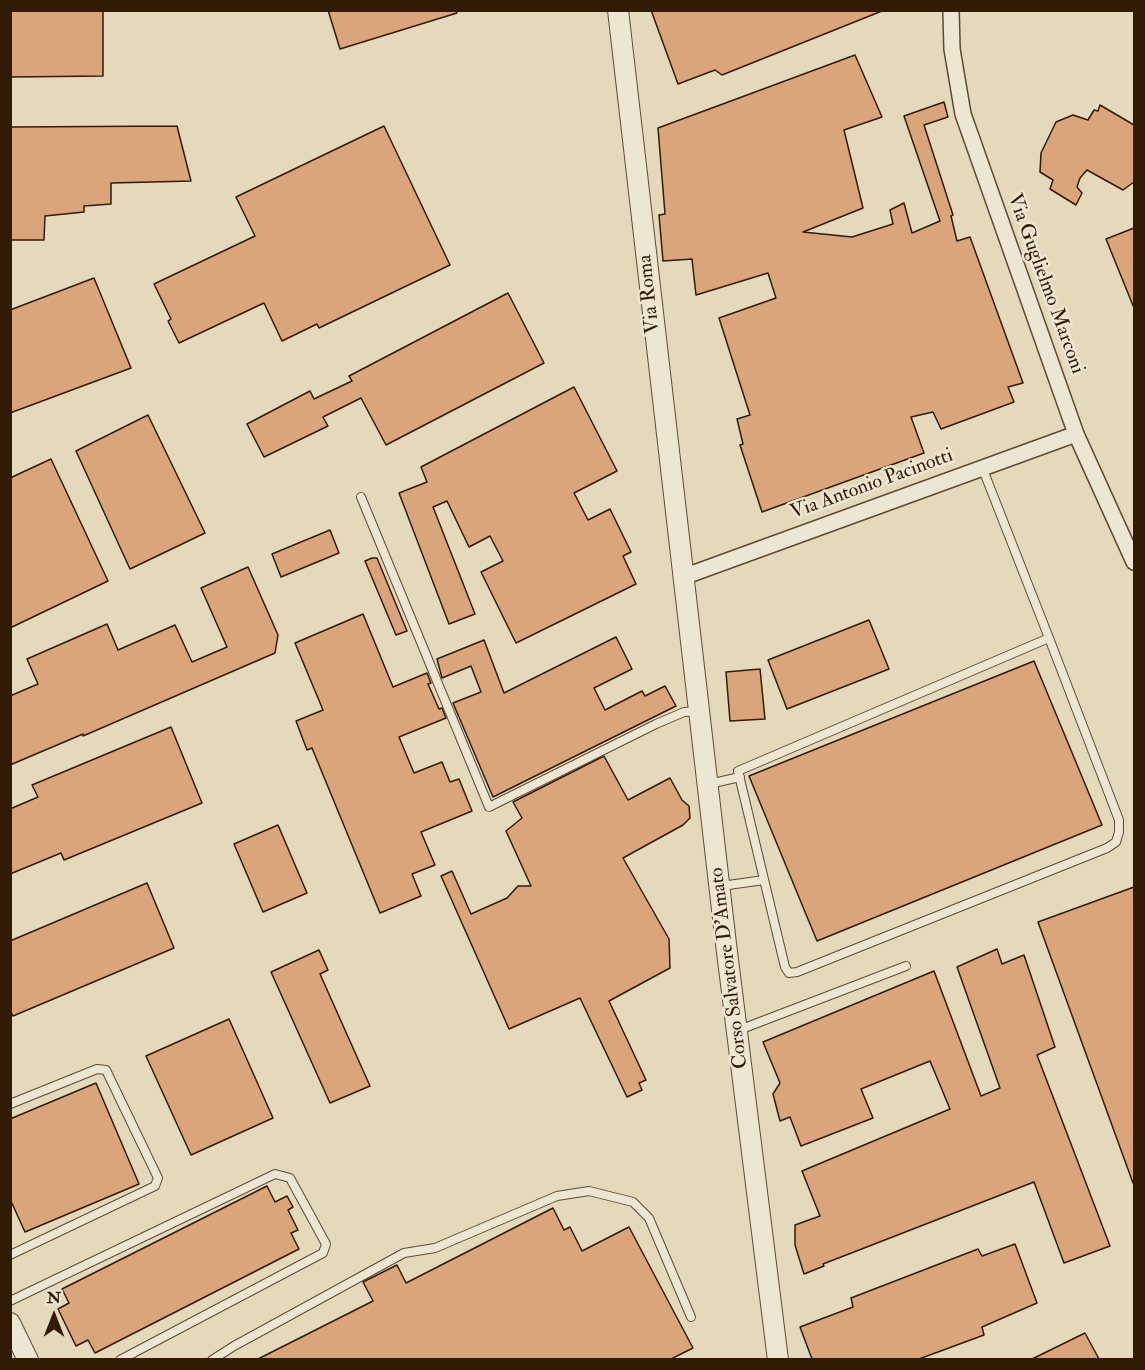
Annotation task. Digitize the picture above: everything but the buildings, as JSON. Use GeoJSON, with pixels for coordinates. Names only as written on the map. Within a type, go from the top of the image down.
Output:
{"type":"FeatureCollection","features":[{"type":"Feature","properties":{"kind":"street","name":"Via Roma"},"geometry":{"type":"LineString","coordinates":[[618,10],[683,577]]}},
{"type":"Feature","properties":{"kind":"street","name":"Via Guglielmo Marconi"},"geometry":{"type":"LineString","coordinates":[[951,10],[952,49],[963,114],[1076,434],[1134,562]]}},
{"type":"Feature","properties":{"kind":"street","name":"Via Antonio Pacinotti"},"geometry":{"type":"LineString","coordinates":[[683,577],[1076,434]]}},
{"type":"Feature","properties":{"kind":"street","name":"Corso Salvatore D'Amato"},"geometry":{"type":"LineString","coordinates":[[683,577],[778,1359]]}},
{"type":"Feature","properties":{"kind":"street"},"geometry":{"type":"LineString","coordinates":[[10,1323],[28,1359]]}},
{"type":"Feature","properties":{"kind":"lane"},"geometry":{"type":"LineString","coordinates":[[982,467],[1119,820],[1116,842],[1107,848],[797,972],[789,973],[785,967],[738,771],[1048,638]]}},
{"type":"Feature","properties":{"kind":"lane"},"geometry":{"type":"LineString","coordinates":[[361,497],[489,807],[656,724],[684,712],[699,711]]}},
{"type":"Feature","properties":{"kind":"lane"},"geometry":{"type":"LineString","coordinates":[[708,784],[740,777]]}},
{"type":"Feature","properties":{"kind":"lane"},"geometry":{"type":"LineString","coordinates":[[720,886],[764,880]]}},
{"type":"Feature","properties":{"kind":"lane"},"geometry":{"type":"LineString","coordinates":[[737,1031],[906,966]]}},
{"type":"Feature","properties":{"kind":"lane"},"geometry":{"type":"LineString","coordinates":[[10,1104],[98,1069],[106,1070],[158,1178],[155,1186],[10,1255]]}},
{"type":"Feature","properties":{"kind":"lane"},"geometry":{"type":"LineString","coordinates":[[10,1301],[275,1174],[290,1178],[326,1244],[323,1253],[120,1359]]}},
{"type":"Feature","properties":{"kind":"lane"},"geometry":{"type":"LineString","coordinates":[[212,1359],[404,1253],[435,1248],[557,1196],[589,1191],[633,1202],[649,1218],[691,1317]]}}]}
